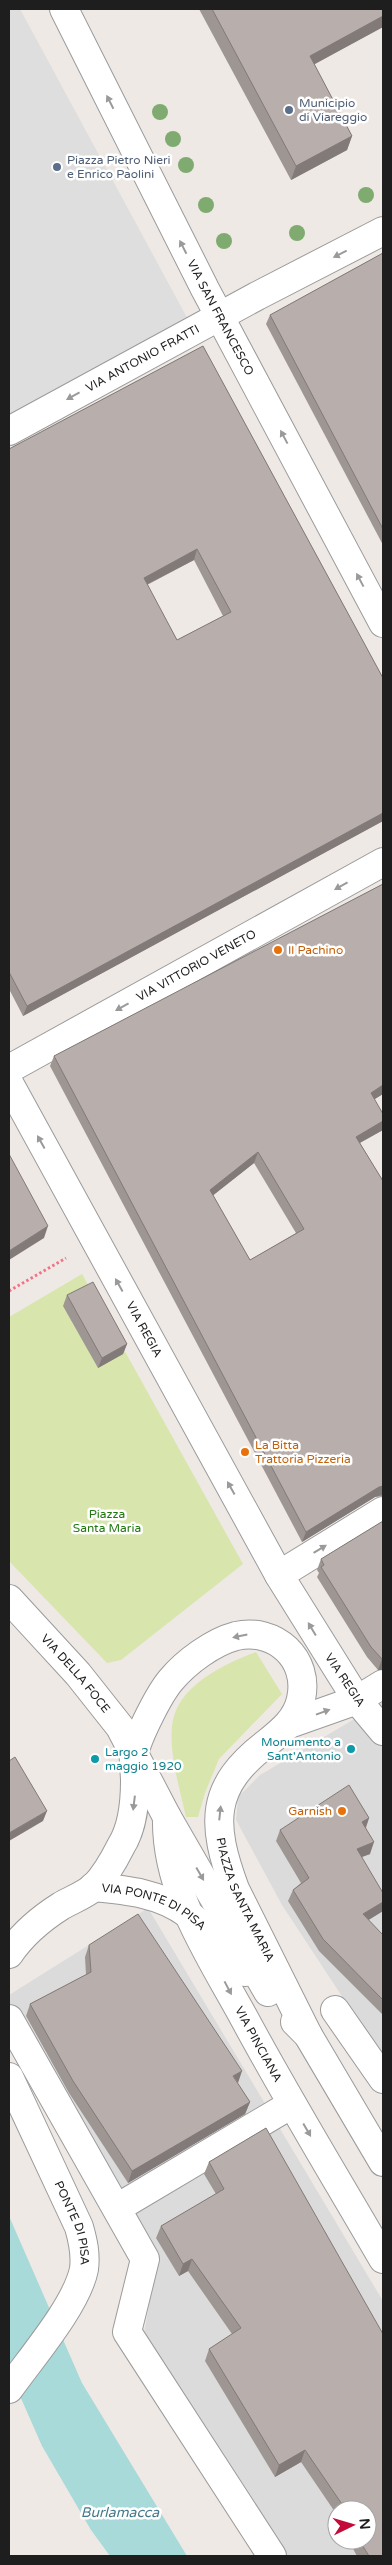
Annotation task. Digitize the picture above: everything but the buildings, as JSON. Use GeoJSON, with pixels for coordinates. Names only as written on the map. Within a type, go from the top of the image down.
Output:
{"type":"FeatureCollection","features":[{"type":"Feature","properties":{"kind":"street","name":"VIA SAN FRANCESCO"},"geometry":{"type":"LineString","coordinates":[[64,9],[219,316],[383,623]]}},
{"type":"Feature","properties":{"kind":"street","name":"VIA ANTONIO FRATTI"},"geometry":{"type":"LineString","coordinates":[[9,431],[219,316],[383,231]]}},
{"type":"Feature","properties":{"kind":"street","name":"VIA VITTORIO VENETO"},"geometry":{"type":"LineString","coordinates":[[9,1069],[383,862]]}},
{"type":"Feature","properties":{"kind":"street","name":"VIA REGIA"},"geometry":{"type":"LineString","coordinates":[[9,1083],[279,1575],[357,1700],[383,1731]]}},
{"type":"Feature","properties":{"kind":"street"},"geometry":{"type":"LineString","coordinates":[[279,1575],[383,1512]]}},
{"type":"Feature","properties":{"kind":"street","name":"VIA REGIA"},"geometry":{"type":"LineString","coordinates":[[279,1575],[296,1659]]}},
{"type":"Feature","properties":{"kind":"street","name":"VIA DELLA FOCE"},"geometry":{"type":"LineString","coordinates":[[9,1599],[96,1695],[120,1727],[166,1817],[269,1995]]}},
{"type":"Feature","properties":{"kind":"street"},"geometry":{"type":"LineString","coordinates":[[134,1754],[155,1707],[170,1681],[195,1659],[220,1643],[248,1634],[264,1636],[287,1649],[296,1659]]}},
{"type":"Feature","properties":{"kind":"street","name":"PIAZZA SANTA MARIA"},"geometry":{"type":"LineString","coordinates":[[290,1724],[301,1699],[302,1685],[296,1659]]}},
{"type":"Feature","properties":{"kind":"street","name":"PIAZZA SANTA MARIA"},"geometry":{"type":"LineString","coordinates":[[308,2035],[235,1889],[227,1866],[219,1827],[224,1792],[241,1764],[290,1724],[357,1700],[383,1684]]}},
{"type":"Feature","properties":{"kind":"street","name":"VIA PONTE DI PISA"},"geometry":{"type":"LineString","coordinates":[[93,1887],[110,1866],[123,1844],[130,1824],[135,1803],[134,1754]]}},
{"type":"Feature","properties":{"kind":"street","name":"VIA PINCIANA"},"geometry":{"type":"LineString","coordinates":[[166,1817],[166,1834],[171,1864],[188,1914],[292,2104],[383,2259]]}},
{"type":"Feature","properties":{"kind":"street"},"geometry":{"type":"LineString","coordinates":[[9,1954],[44,1918],[93,1887]]}},
{"type":"Feature","properties":{"kind":"street","name":"VIA PONTE DI PISA"},"geometry":{"type":"LineString","coordinates":[[93,1887],[132,1891],[152,1896],[188,1914],[269,1995]]}},
{"type":"Feature","properties":{"kind":"street"},"geometry":{"type":"LineString","coordinates":[[269,1995],[308,2035],[383,2162]]}},
{"type":"Feature","properties":{"kind":"street"},"geometry":{"type":"LineString","coordinates":[[336,2010],[383,2079]]}},
{"type":"Feature","properties":{"kind":"street"},"geometry":{"type":"LineString","coordinates":[[9,2019],[145,2259],[127,2332],[272,2556]]}},
{"type":"Feature","properties":{"kind":"street","name":"PONTE DI PISA"},"geometry":{"type":"LineString","coordinates":[[9,2077],[79,2227],[84,2260],[81,2278],[72,2300],[9,2389]]}},
{"type":"Feature","properties":{"kind":"street"},"geometry":{"type":"LineString","coordinates":[[117,2208],[292,2104]]}},
{"type":"Feature","properties":{"kind":"path"},"geometry":{"type":"LineString","coordinates":[[9,1291],[95,1242]]}},
{"type":"Feature","properties":{"kind":"shaded area","name":"Piazza Pietro Nieri e Enrico Paolini"},"geometry":{"type":"Polygon","coordinates":[[[9,9],[20,9],[191,325],[9,421],[9,9]]]}},
{"type":"Feature","properties":{"kind":"shaded area"},"geometry":{"type":"Polygon","coordinates":[[[383,1702],[383,2059],[282,1905],[236,1820],[238,1797],[260,1775],[383,1702]]]}},
{"type":"Feature","properties":{"kind":"shaded area"},"geometry":{"type":"Polygon","coordinates":[[[148,1908],[383,2301],[383,2556],[287,2556],[144,2333],[158,2254],[9,2009],[9,1995],[148,1908]]]}},
{"type":"Feature","properties":{"kind":"green space","name":"Piazza Santa Maria"},"geometry":{"type":"Polygon","coordinates":[[[82,1274],[243,1564],[121,1660],[107,1663],[9,1561],[9,1317],[82,1274]]]}},
{"type":"Feature","properties":{"kind":"green space"},"geometry":{"type":"Polygon","coordinates":[[[256,1652],[282,1694],[219,1759],[205,1793],[198,1817],[186,1817],[172,1748],[171,1737],[175,1712],[182,1699],[203,1678],[230,1663],[256,1652]]]}},
{"type":"Feature","properties":{"kind":"water","name":"Burlamacca"},"geometry":{"type":"Polygon","coordinates":[[[9,2216],[82,2383],[187,2556],[110,2556],[91,2530],[42,2446],[9,2371],[9,2216]]]}},
{"type":"Feature","properties":{"kind":"place","name":"Municipio di Viareggio"},"geometry":{"type":"Point","coordinates":[289,110]}},
{"type":"Feature","properties":{"kind":"place","name":"Piazza Pietro Nieri e Enrico Paolini"},"geometry":{"type":"Point","coordinates":[57,167]}},
{"type":"Feature","properties":{"kind":"place","name":"Il Pachino"},"geometry":{"type":"Point","coordinates":[278,950]}},
{"type":"Feature","properties":{"kind":"place","name":"La Bitta Trattoria Pizzeria"},"geometry":{"type":"Point","coordinates":[245,1452]}},
{"type":"Feature","properties":{"kind":"place","name":"Monumento a Sant'Antonio"},"geometry":{"type":"Point","coordinates":[351,1749]}},
{"type":"Feature","properties":{"kind":"place","name":"Largo 2 maggio 1920"},"geometry":{"type":"Point","coordinates":[95,1759]}},
{"type":"Feature","properties":{"kind":"place","name":"Garnish"},"geometry":{"type":"Point","coordinates":[342,1811]}}]}
